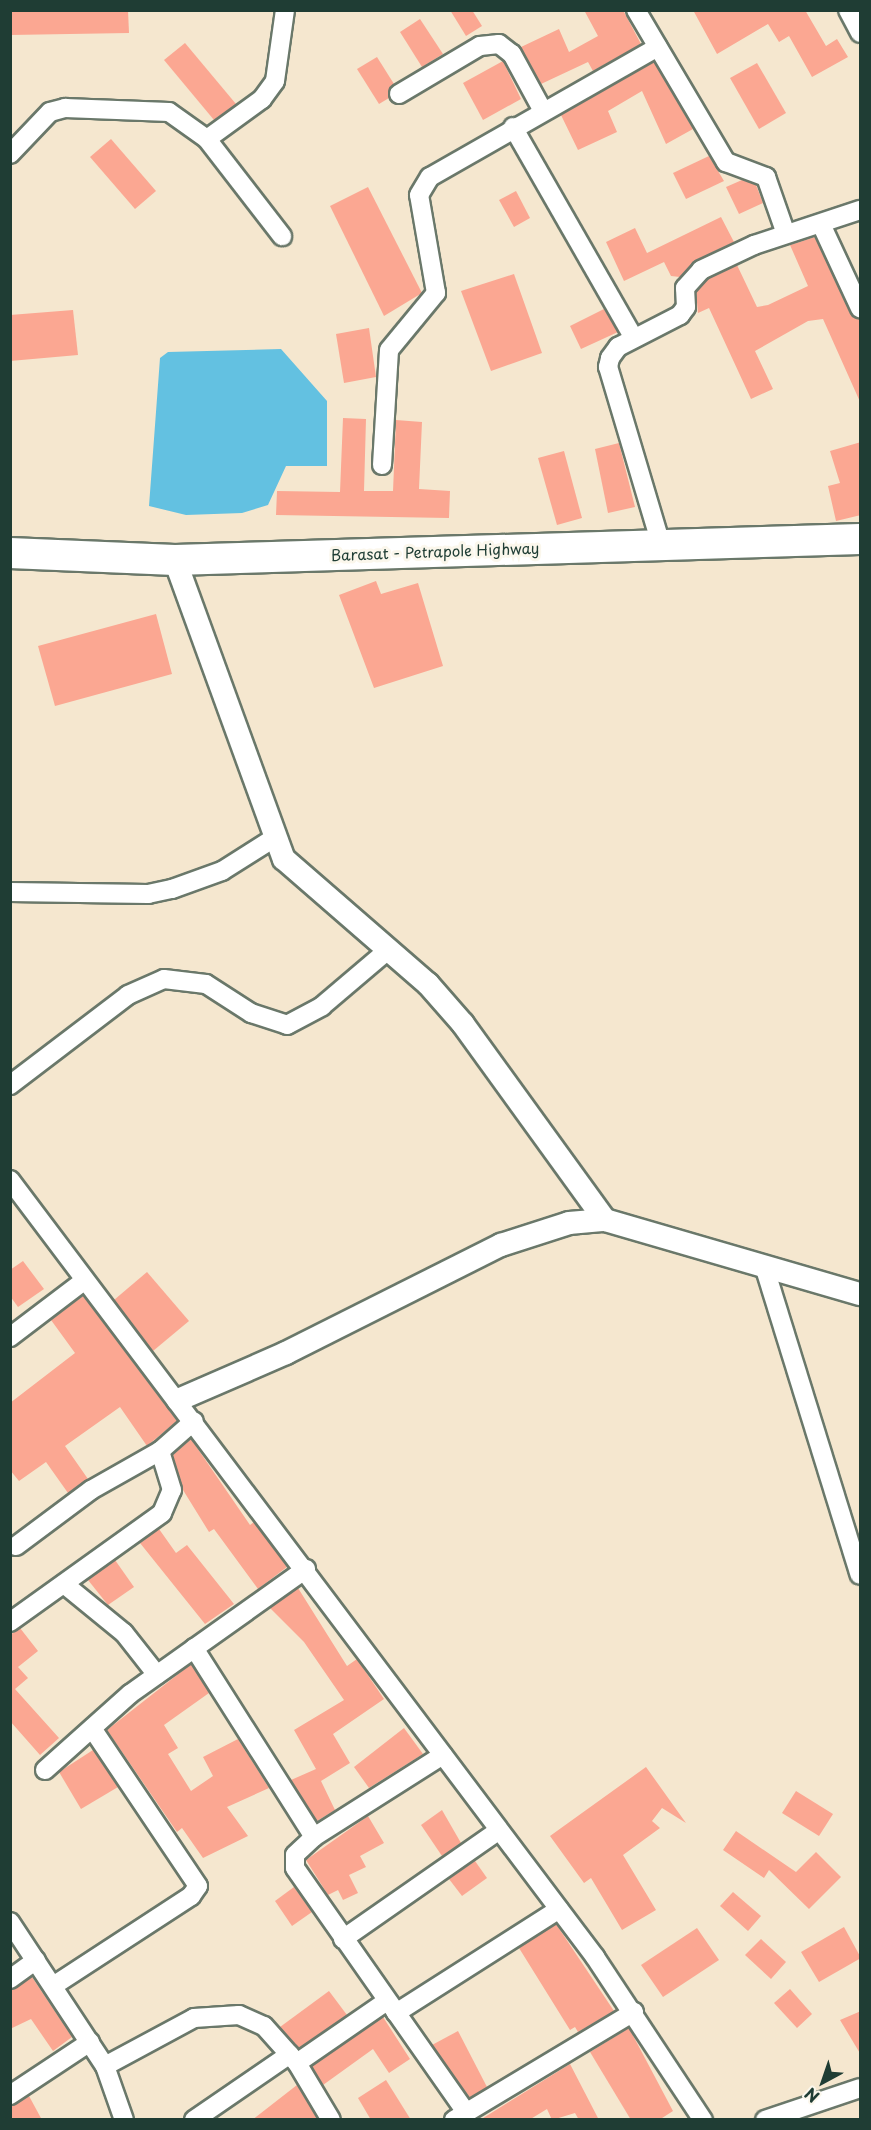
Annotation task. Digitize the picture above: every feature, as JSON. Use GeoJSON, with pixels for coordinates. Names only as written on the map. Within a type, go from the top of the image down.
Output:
{"type":"FeatureCollection","features":[{"type":"Feature","properties":{"kind":"highway","name":"Barasat - Petrapole Highway"},"geometry":{"type":"LineString","coordinates":[[10,553],[175,560],[660,541],[861,539]]}},
{"type":"Feature","properties":{"kind":"street"},"geometry":{"type":"LineString","coordinates":[[207,139],[262,99],[275,81],[285,10]]}},
{"type":"Feature","properties":{"kind":"street"},"geometry":{"type":"LineString","coordinates":[[636,10],[726,162],[766,177],[786,234]]}},
{"type":"Feature","properties":{"kind":"street"},"geometry":{"type":"LineString","coordinates":[[848,10],[861,33]]}},
{"type":"Feature","properties":{"kind":"street"},"geometry":{"type":"LineString","coordinates":[[399,94],[480,46],[499,44],[515,59],[543,111]]}},
{"type":"Feature","properties":{"kind":"street"},"geometry":{"type":"LineString","coordinates":[[382,465],[388,350],[436,293],[419,195],[447,163],[658,48]]}},
{"type":"Feature","properties":{"kind":"street"},"geometry":{"type":"LineString","coordinates":[[10,154],[50,112],[65,108],[169,112],[207,139],[282,236]]}},
{"type":"Feature","properties":{"kind":"street"},"geometry":{"type":"LineString","coordinates":[[513,128],[634,338]]}},
{"type":"Feature","properties":{"kind":"street"},"geometry":{"type":"LineString","coordinates":[[660,541],[608,367],[618,347],[680,315],[686,307],[685,288],[701,270],[786,234],[861,210]]}},
{"type":"Feature","properties":{"kind":"street"},"geometry":{"type":"LineString","coordinates":[[820,224],[861,308]]}},
{"type":"Feature","properties":{"kind":"street"},"geometry":{"type":"LineString","coordinates":[[175,560],[274,838],[301,878],[428,984],[495,1063],[605,1220]]}},
{"type":"Feature","properties":{"kind":"street"},"geometry":{"type":"LineString","coordinates":[[10,892],[148,894],[172,889],[222,871],[274,838]]}},
{"type":"Feature","properties":{"kind":"street"},"geometry":{"type":"LineString","coordinates":[[10,1085],[128,995],[164,979],[206,984],[251,1013],[287,1025],[322,1006],[388,950]]}},
{"type":"Feature","properties":{"kind":"street"},"geometry":{"type":"LineString","coordinates":[[10,1180],[306,1569],[559,1909],[634,2012],[703,2120]]}},
{"type":"Feature","properties":{"kind":"street"},"geometry":{"type":"LineString","coordinates":[[178,1400],[286,1353],[501,1245],[537,1230],[605,1220],[765,1269],[861,1294]]}},
{"type":"Feature","properties":{"kind":"street"},"geometry":{"type":"LineString","coordinates":[[765,1269],[861,1575]]}},
{"type":"Feature","properties":{"kind":"street"},"geometry":{"type":"LineString","coordinates":[[10,1337],[85,1280]]}},
{"type":"Feature","properties":{"kind":"street"},"geometry":{"type":"LineString","coordinates":[[16,1546],[99,1484],[160,1451],[194,1421]]}},
{"type":"Feature","properties":{"kind":"street"},"geometry":{"type":"LineString","coordinates":[[10,1622],[162,1513],[172,1490],[160,1451]]}},
{"type":"Feature","properties":{"kind":"street"},"geometry":{"type":"LineString","coordinates":[[45,1770],[157,1675],[306,1569]]}},
{"type":"Feature","properties":{"kind":"street"},"geometry":{"type":"LineString","coordinates":[[64,1584],[124,1634],[157,1675]]}},
{"type":"Feature","properties":{"kind":"street"},"geometry":{"type":"LineString","coordinates":[[194,1648],[314,1837]]}},
{"type":"Feature","properties":{"kind":"street"},"geometry":{"type":"LineString","coordinates":[[53,1986],[191,1896],[198,1886],[92,1728]]}},
{"type":"Feature","properties":{"kind":"street"},"geometry":{"type":"LineString","coordinates":[[443,1755],[314,1837],[295,1855],[296,1868],[391,2007],[460,2116],[634,2012]]}},
{"type":"Feature","properties":{"kind":"street"},"geometry":{"type":"LineString","coordinates":[[343,1939],[499,1830]]}},
{"type":"Feature","properties":{"kind":"street"},"geometry":{"type":"LineString","coordinates":[[194,2120],[293,2059],[391,2007],[559,1909]]}},
{"type":"Feature","properties":{"kind":"street"},"geometry":{"type":"LineString","coordinates":[[10,1922],[105,2066],[124,2120]]}},
{"type":"Feature","properties":{"kind":"street"},"geometry":{"type":"LineString","coordinates":[[10,1978],[36,1960]]}},
{"type":"Feature","properties":{"kind":"street"},"geometry":{"type":"LineString","coordinates":[[105,2066],[194,2018],[217,2013],[239,2015],[264,2026],[293,2059],[331,2120]]}},
{"type":"Feature","properties":{"kind":"street"},"geometry":{"type":"LineString","coordinates":[[10,2095],[90,2042]]}},
{"type":"Feature","properties":{"kind":"street"},"geometry":{"type":"LineString","coordinates":[[765,2120],[861,2088]]}},
{"type":"Feature","properties":{"kind":"water"},"geometry":{"type":"Polygon","coordinates":[[[281,349],[327,401],[327,466],[286,466],[268,505],[242,513],[186,515],[149,506],[160,358],[168,352],[281,349]]]}},
{"type":"Feature","properties":{"kind":"building"},"geometry":{"type":"Polygon","coordinates":[[[10,10],[128,10],[129,33],[10,35],[10,10]]]}},
{"type":"Feature","properties":{"kind":"building"},"geometry":{"type":"Polygon","coordinates":[[[450,10],[472,10],[482,26],[466,36],[450,10]]]}},
{"type":"Feature","properties":{"kind":"building"},"geometry":{"type":"Polygon","coordinates":[[[584,10],[623,10],[641,44],[593,71],[588,62],[541,84],[521,47],[559,29],[569,52],[598,36],[584,10]]]}},
{"type":"Feature","properties":{"kind":"building"},"geometry":{"type":"Polygon","coordinates":[[[693,10],[805,10],[826,46],[837,39],[848,57],[812,77],[789,36],[779,42],[768,24],[717,54],[693,10]]]}},
{"type":"Feature","properties":{"kind":"building"},"geometry":{"type":"Polygon","coordinates":[[[420,19],[443,54],[422,67],[400,32],[420,19]]]}},
{"type":"Feature","properties":{"kind":"building"},"geometry":{"type":"Polygon","coordinates":[[[185,43],[236,104],[214,120],[164,60],[185,43]]]}},
{"type":"Feature","properties":{"kind":"building"},"geometry":{"type":"Polygon","coordinates":[[[377,57],[394,84],[389,98],[379,104],[357,69],[377,57]]]}},
{"type":"Feature","properties":{"kind":"building"},"geometry":{"type":"Polygon","coordinates":[[[503,61],[521,99],[483,120],[463,83],[503,61]]]}},
{"type":"Feature","properties":{"kind":"building"},"geometry":{"type":"Polygon","coordinates":[[[654,62],[693,129],[666,144],[642,91],[608,111],[617,132],[578,150],[561,115],[654,62]]]}},
{"type":"Feature","properties":{"kind":"building"},"geometry":{"type":"Polygon","coordinates":[[[757,63],[786,113],[759,129],[730,78],[757,63]]]}},
{"type":"Feature","properties":{"kind":"building"},"geometry":{"type":"Polygon","coordinates":[[[111,139],[156,191],[135,209],[90,157],[111,139]]]}},
{"type":"Feature","properties":{"kind":"building"},"geometry":{"type":"Polygon","coordinates":[[[709,156],[724,181],[686,199],[673,173],[709,156]]]}},
{"type":"Feature","properties":{"kind":"building"},"geometry":{"type":"Polygon","coordinates":[[[742,180],[756,185],[763,203],[739,214],[726,187],[742,180]]]}},
{"type":"Feature","properties":{"kind":"building"},"geometry":{"type":"Polygon","coordinates":[[[368,187],[422,293],[384,316],[330,206],[368,187]]]}},
{"type":"Feature","properties":{"kind":"building"},"geometry":{"type":"Polygon","coordinates":[[[516,191],[530,218],[514,227],[499,200],[516,191]]]}},
{"type":"Feature","properties":{"kind":"building"},"geometry":{"type":"Polygon","coordinates":[[[721,217],[734,242],[696,260],[680,277],[671,276],[664,262],[624,281],[606,242],[635,228],[647,253],[721,217]]]}},
{"type":"Feature","properties":{"kind":"building"},"geometry":{"type":"Polygon","coordinates":[[[815,237],[850,313],[861,319],[861,404],[823,319],[808,321],[755,351],[773,389],[751,399],[709,308],[698,313],[696,292],[708,279],[737,265],[757,307],[768,305],[808,286],[790,245],[815,237]]]}},
{"type":"Feature","properties":{"kind":"building"},"geometry":{"type":"Polygon","coordinates":[[[514,274],[542,353],[491,371],[461,291],[514,274]]]}},
{"type":"Feature","properties":{"kind":"building"},"geometry":{"type":"Polygon","coordinates":[[[604,309],[618,332],[581,349],[570,326],[604,309]]]}},
{"type":"Feature","properties":{"kind":"building"},"geometry":{"type":"Polygon","coordinates":[[[73,310],[78,355],[10,361],[10,315],[73,310]]]}},
{"type":"Feature","properties":{"kind":"building"},"geometry":{"type":"Polygon","coordinates":[[[369,328],[376,377],[344,383],[336,334],[369,328]]]}},
{"type":"Feature","properties":{"kind":"building"},"geometry":{"type":"Polygon","coordinates":[[[343,418],[366,419],[364,491],[393,491],[396,420],[422,422],[419,489],[450,491],[449,518],[276,515],[277,491],[340,492],[343,418]]]}},
{"type":"Feature","properties":{"kind":"building"},"geometry":{"type":"Polygon","coordinates":[[[861,442],[861,515],[836,521],[828,486],[840,483],[830,451],[861,442]]]}},
{"type":"Feature","properties":{"kind":"building"},"geometry":{"type":"Polygon","coordinates":[[[619,443],[635,507],[608,513],[595,449],[619,443]]]}},
{"type":"Feature","properties":{"kind":"building"},"geometry":{"type":"Polygon","coordinates":[[[564,451],[582,518],[557,525],[538,458],[564,451]]]}},
{"type":"Feature","properties":{"kind":"building"},"geometry":{"type":"Polygon","coordinates":[[[376,581],[381,594],[418,583],[443,666],[374,688],[339,595],[376,581]]]}},
{"type":"Feature","properties":{"kind":"building"},"geometry":{"type":"Polygon","coordinates":[[[156,614],[172,674],[55,706],[38,646],[156,614]]]}},
{"type":"Feature","properties":{"kind":"building"},"geometry":{"type":"Polygon","coordinates":[[[23,1261],[44,1289],[18,1307],[10,1296],[10,1270],[23,1261]]]}},
{"type":"Feature","properties":{"kind":"building"},"geometry":{"type":"Polygon","coordinates":[[[147,1272],[189,1321],[153,1351],[114,1300],[147,1272]]]}},
{"type":"Feature","properties":{"kind":"building"},"geometry":{"type":"Polygon","coordinates":[[[83,1296],[177,1421],[147,1446],[120,1407],[65,1446],[88,1479],[68,1493],[46,1462],[19,1481],[10,1470],[10,1403],[75,1353],[51,1320],[83,1296]]]}},
{"type":"Feature","properties":{"kind":"building"},"geometry":{"type":"Polygon","coordinates":[[[191,1439],[250,1525],[254,1522],[287,1567],[258,1589],[214,1529],[209,1532],[183,1490],[173,1455],[191,1439]]]}},
{"type":"Feature","properties":{"kind":"building"},"geometry":{"type":"Polygon","coordinates":[[[159,1529],[176,1553],[187,1545],[234,1604],[205,1624],[140,1543],[159,1529]]]}},
{"type":"Feature","properties":{"kind":"building"},"geometry":{"type":"Polygon","coordinates":[[[115,1560],[134,1587],[108,1605],[88,1580],[115,1560]]]}},
{"type":"Feature","properties":{"kind":"building"},"geometry":{"type":"Polygon","coordinates":[[[298,1588],[347,1666],[357,1659],[384,1699],[333,1734],[350,1763],[321,1781],[335,1810],[317,1821],[291,1780],[316,1769],[294,1730],[344,1700],[304,1642],[270,1608],[298,1588]]]}},
{"type":"Feature","properties":{"kind":"building"},"geometry":{"type":"Polygon","coordinates":[[[20,1628],[38,1651],[18,1667],[28,1678],[15,1689],[59,1738],[40,1755],[10,1721],[10,1635],[20,1628]]]}},
{"type":"Feature","properties":{"kind":"building"},"geometry":{"type":"Polygon","coordinates":[[[191,1664],[209,1693],[164,1725],[178,1748],[168,1754],[191,1791],[213,1776],[203,1757],[238,1739],[269,1788],[227,1807],[248,1836],[203,1858],[182,1828],[177,1832],[107,1730],[191,1664]]]}},
{"type":"Feature","properties":{"kind":"building"},"geometry":{"type":"Polygon","coordinates":[[[404,1728],[423,1754],[369,1788],[354,1767],[404,1728]]]}},
{"type":"Feature","properties":{"kind":"building"},"geometry":{"type":"Polygon","coordinates":[[[93,1750],[118,1787],[81,1809],[59,1772],[93,1750]]]}},
{"type":"Feature","properties":{"kind":"building"},"geometry":{"type":"Polygon","coordinates":[[[646,1767],[686,1823],[662,1808],[652,1821],[660,1828],[623,1855],[656,1910],[622,1930],[591,1878],[584,1883],[550,1836],[646,1767]]]}},
{"type":"Feature","properties":{"kind":"building"},"geometry":{"type":"Polygon","coordinates":[[[796,1791],[833,1814],[819,1836],[782,1813],[796,1791]]]}},
{"type":"Feature","properties":{"kind":"building"},"geometry":{"type":"Polygon","coordinates":[[[442,1810],[461,1843],[442,1856],[421,1825],[442,1810]]]}},
{"type":"Feature","properties":{"kind":"building"},"geometry":{"type":"Polygon","coordinates":[[[368,1816],[384,1843],[360,1856],[366,1867],[349,1875],[358,1893],[343,1900],[338,1890],[328,1895],[306,1860],[368,1816]]]}},
{"type":"Feature","properties":{"kind":"building"},"geometry":{"type":"Polygon","coordinates":[[[736,1831],[796,1872],[816,1852],[841,1877],[809,1909],[769,1870],[764,1878],[723,1850],[736,1831]]]}},
{"type":"Feature","properties":{"kind":"building"},"geometry":{"type":"Polygon","coordinates":[[[475,1861],[487,1878],[462,1896],[449,1879],[475,1861]]]}},
{"type":"Feature","properties":{"kind":"building"},"geometry":{"type":"Polygon","coordinates":[[[294,1887],[312,1912],[292,1926],[275,1901],[294,1887]]]}},
{"type":"Feature","properties":{"kind":"building"},"geometry":{"type":"Polygon","coordinates":[[[733,1892],[761,1916],[748,1931],[720,1906],[733,1892]]]}},
{"type":"Feature","properties":{"kind":"building"},"geometry":{"type":"Polygon","coordinates":[[[556,1924],[614,2011],[578,2032],[575,2027],[570,2030],[519,1948],[556,1924]]]}},
{"type":"Feature","properties":{"kind":"building"},"geometry":{"type":"Polygon","coordinates":[[[844,1927],[861,1958],[819,1982],[801,1952],[844,1927]]]}},
{"type":"Feature","properties":{"kind":"building"},"geometry":{"type":"Polygon","coordinates":[[[697,1928],[719,1960],[663,1997],[641,1965],[697,1928]]]}},
{"type":"Feature","properties":{"kind":"building"},"geometry":{"type":"Polygon","coordinates":[[[761,1939],[786,1962],[771,1979],[745,1955],[761,1939]]]}},
{"type":"Feature","properties":{"kind":"building"},"geometry":{"type":"Polygon","coordinates":[[[32,1977],[72,2037],[53,2051],[31,2019],[10,2029],[10,1990],[32,1977]]]}},
{"type":"Feature","properties":{"kind":"building"},"geometry":{"type":"Polygon","coordinates":[[[790,1989],[812,2014],[797,2028],[774,2003],[790,1989]]]}},
{"type":"Feature","properties":{"kind":"building"},"geometry":{"type":"Polygon","coordinates":[[[329,1991],[347,2015],[299,2048],[280,2027],[329,1991]]]}},
{"type":"Feature","properties":{"kind":"building"},"geometry":{"type":"Polygon","coordinates":[[[861,2011],[861,2055],[840,2020],[861,2011]]]}},
{"type":"Feature","properties":{"kind":"building"},"geometry":{"type":"Polygon","coordinates":[[[383,2017],[410,2059],[389,2073],[373,2049],[323,2085],[312,2066],[383,2017]]]}},
{"type":"Feature","properties":{"kind":"building"},"geometry":{"type":"Polygon","coordinates":[[[629,2028],[673,2111],[659,2120],[631,2120],[590,2052],[629,2028]]]}},
{"type":"Feature","properties":{"kind":"building"},"geometry":{"type":"Polygon","coordinates":[[[458,2031],[487,2087],[470,2098],[432,2045],[458,2031]]]}},
{"type":"Feature","properties":{"kind":"building"},"geometry":{"type":"Polygon","coordinates":[[[570,2064],[599,2120],[579,2120],[575,2113],[552,2120],[547,2109],[529,2120],[480,2120],[570,2064]]]}},
{"type":"Feature","properties":{"kind":"building"},"geometry":{"type":"Polygon","coordinates":[[[386,2080],[411,2120],[371,2120],[358,2098],[386,2080]]]}},
{"type":"Feature","properties":{"kind":"building"},"geometry":{"type":"Polygon","coordinates":[[[297,2085],[318,2120],[252,2120],[297,2085]]]}},
{"type":"Feature","properties":{"kind":"building"},"geometry":{"type":"Polygon","coordinates":[[[29,2096],[42,2120],[10,2120],[10,2106],[29,2096]]]}}]}
